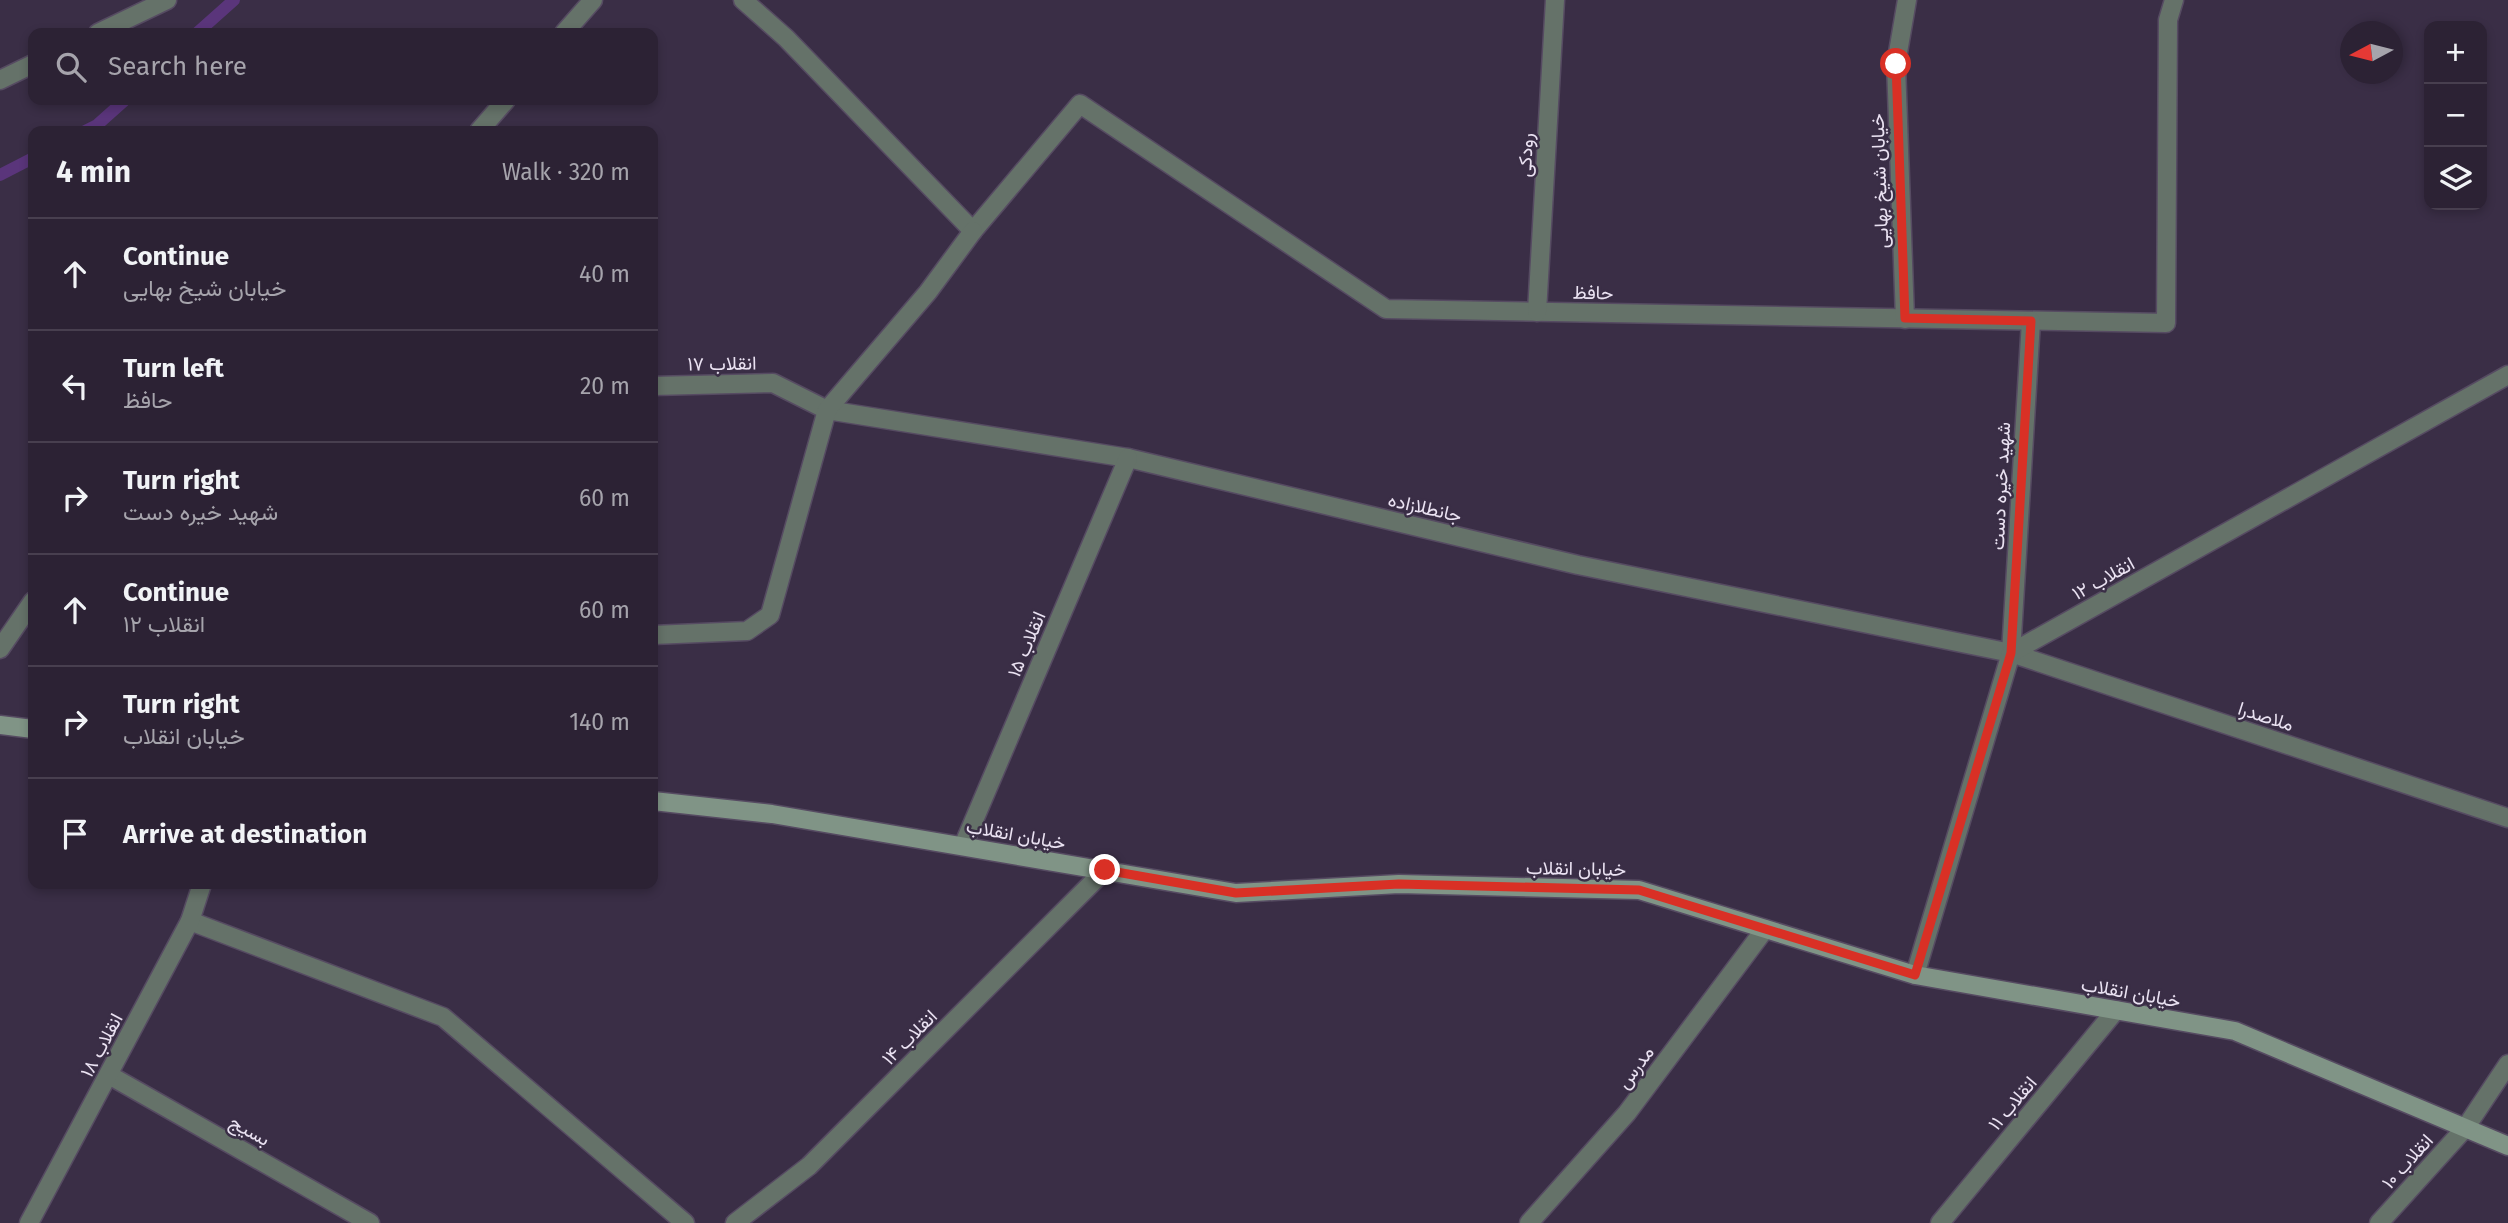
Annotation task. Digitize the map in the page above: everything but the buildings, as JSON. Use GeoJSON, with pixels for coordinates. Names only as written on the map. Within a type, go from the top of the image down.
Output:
{"type":"FeatureCollection","features":[{"type":"Feature","properties":{"kind":"street"},"geometry":{"type":"LineString","coordinates":[[108,28],[167,0]]}},
{"type":"Feature","properties":{"kind":"street"},"geometry":{"type":"LineString","coordinates":[[568,28],[593,0]]}},
{"type":"Feature","properties":{"kind":"street"},"geometry":{"type":"LineString","coordinates":[[658,635],[747,631],[770,615],[827,410],[929,292],[973,231],[786,38],[743,0]]}},
{"type":"Feature","properties":{"kind":"street","name":"رودکی"},"geometry":{"type":"LineString","coordinates":[[1537,312],[1555,0]]}},
{"type":"Feature","properties":{"kind":"street","name":"خیابان شیخ بهایی"},"geometry":{"type":"LineString","coordinates":[[1905,318],[1896,64],[1907,0]]}},
{"type":"Feature","properties":{"kind":"street","name":"حافظ"},"geometry":{"type":"LineString","coordinates":[[973,231],[1080,104],[1386,309],[2166,323],[2168,20],[2174,0]]}},
{"type":"Feature","properties":{"kind":"street"},"geometry":{"type":"LineString","coordinates":[[0,80],[28,66]]}},
{"type":"Feature","properties":{"kind":"street"},"geometry":{"type":"LineString","coordinates":[[483,126],[502,105]]}},
{"type":"Feature","properties":{"kind":"street","name":"شهید خیره دست"},"geometry":{"type":"LineString","coordinates":[[2011,653],[2031,321]]}},
{"type":"Feature","properties":{"kind":"street","name":"انقلاب ۱۲"},"geometry":{"type":"LineString","coordinates":[[2011,653],[2508,375]]}},
{"type":"Feature","properties":{"kind":"street","name":"انقلاب ۱۷"},"geometry":{"type":"LineString","coordinates":[[658,386],[773,383],[827,410]]}},
{"type":"Feature","properties":{"kind":"street","name":"جانطلازاده"},"geometry":{"type":"LineString","coordinates":[[827,410],[1128,458],[1578,565],[2011,653]]}},
{"type":"Feature","properties":{"kind":"street","name":"انقلاب ۱۵"},"geometry":{"type":"LineString","coordinates":[[963,846],[1128,458]]}},
{"type":"Feature","properties":{"kind":"street"},"geometry":{"type":"LineString","coordinates":[[0,649],[28,608]]}},
{"type":"Feature","properties":{"kind":"street"},"geometry":{"type":"LineString","coordinates":[[1915,975],[2011,653]]}},
{"type":"Feature","properties":{"kind":"street","name":"ملاصدرا"},"geometry":{"type":"LineString","coordinates":[[2011,653],[2508,818]]}},
{"type":"Feature","properties":{"kind":"street"},"geometry":{"type":"LineString","coordinates":[[0,725],[28,728]]}},
{"type":"Feature","properties":{"kind":"street","name":"خیابان انقلاب"},"geometry":{"type":"LineString","coordinates":[[658,802],[772,814],[1236,893],[1399,884],[1639,890],[1915,975],[2235,1031],[2508,1146]]}},
{"type":"Feature","properties":{"kind":"street","name":"انقلاب ۱۴"},"geometry":{"type":"LineString","coordinates":[[735,1223],[809,1166],[1105,870]]}},
{"type":"Feature","properties":{"kind":"street","name":"انقلاب ۱۸"},"geometry":{"type":"LineString","coordinates":[[29,1223],[190,921],[200,889]]}},
{"type":"Feature","properties":{"kind":"street"},"geometry":{"type":"LineString","coordinates":[[190,921],[443,1017],[685,1223]]}},
{"type":"Feature","properties":{"kind":"street","name":"مدرس"},"geometry":{"type":"LineString","coordinates":[[1530,1223],[1627,1113],[1765,929]]}},
{"type":"Feature","properties":{"kind":"street","name":"انقلاب ۱۱"},"geometry":{"type":"LineString","coordinates":[[1940,1223],[2116,1010]]}},
{"type":"Feature","properties":{"kind":"street","name":"انقلاب ۱۰"},"geometry":{"type":"LineString","coordinates":[[2379,1223],[2466,1127],[2508,1064]]}},
{"type":"Feature","properties":{"kind":"street","name":"بسیج"},"geometry":{"type":"LineString","coordinates":[[109,1075],[370,1223]]}},
{"type":"Feature","properties":{"kind":"waterway"},"geometry":{"type":"LineString","coordinates":[[203,28],[234,0]]}},
{"type":"Feature","properties":{"kind":"waterway"},"geometry":{"type":"LineString","coordinates":[[95,126],[119,105]]}},
{"type":"Feature","properties":{"kind":"waterway"},"geometry":{"type":"LineString","coordinates":[[0,175],[28,161]]}},
{"type":"Feature","properties":{"kind":"route"},"geometry":{"type":"LineString","coordinates":[[1105,870],[1236,893],[1399,884],[1639,890],[1915,975],[2011,653],[2031,321],[1905,318],[1896,64]]}}]}
